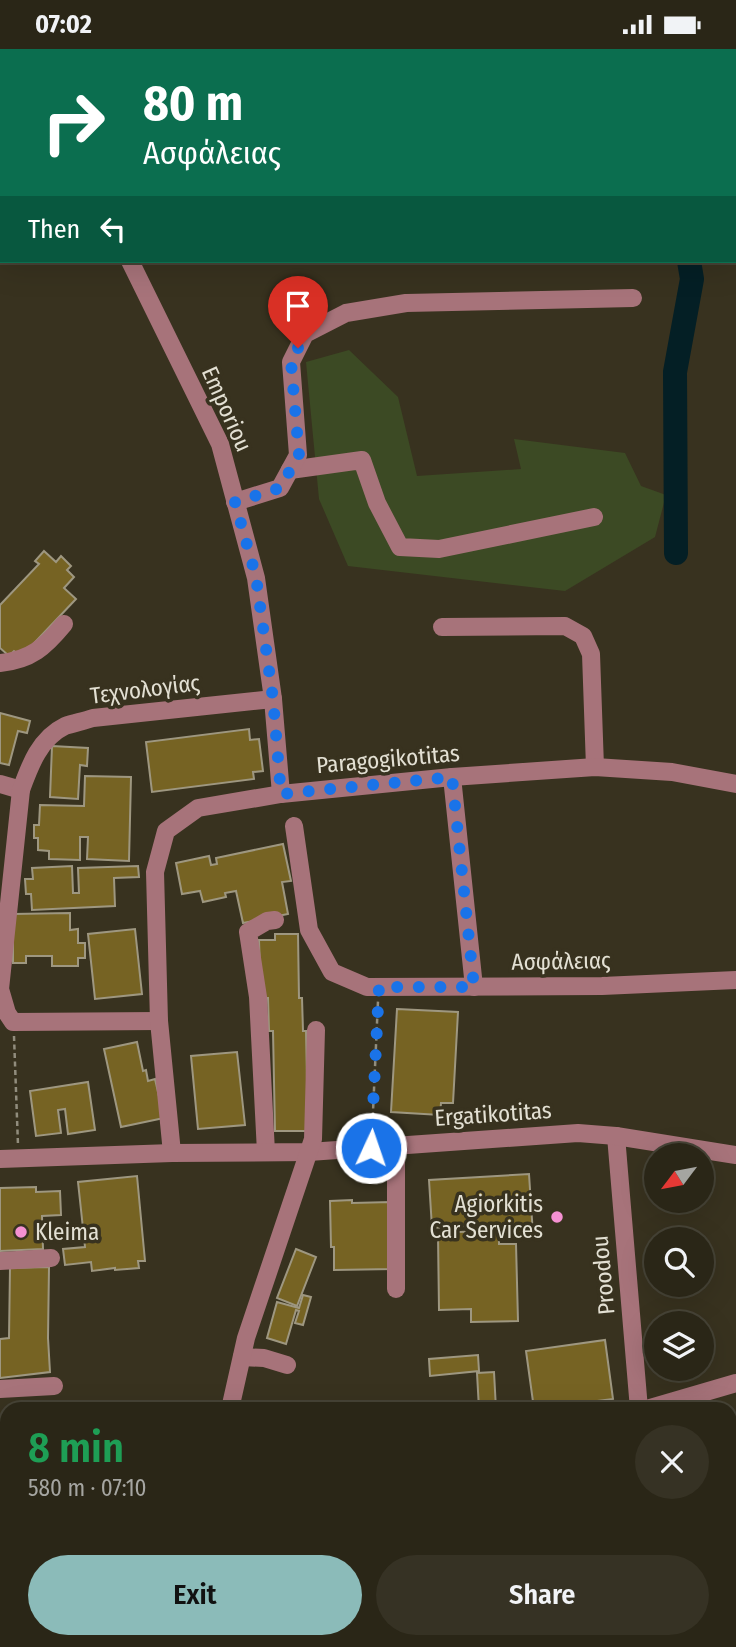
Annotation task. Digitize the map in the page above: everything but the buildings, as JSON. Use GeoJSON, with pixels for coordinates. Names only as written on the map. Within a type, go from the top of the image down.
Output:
{"type":"FeatureCollection","features":[{"type":"Feature","properties":{"kind":"street","name":"Emporiou"},"geometry":{"type":"LineString","coordinates":[[131,263],[220,445],[256,577],[273,699],[281,794]]}},
{"type":"Feature","properties":{"kind":"street"},"geometry":{"type":"LineString","coordinates":[[235,502],[280,488],[299,455],[291,362],[305,334],[346,313],[406,303],[633,298]]}},
{"type":"Feature","properties":{"kind":"street"},"geometry":{"type":"LineString","coordinates":[[290,470],[362,460],[377,503],[400,547],[439,549],[594,517]]}},
{"type":"Feature","properties":{"kind":"street"},"geometry":{"type":"LineString","coordinates":[[0,663],[39,651],[64,624]]}},
{"type":"Feature","properties":{"kind":"street"},"geometry":{"type":"LineString","coordinates":[[442,627],[565,626],[583,636],[591,654],[595,767]]}},
{"type":"Feature","properties":{"kind":"street","name":"Τεχνολογίας"},"geometry":{"type":"LineString","coordinates":[[13,1022],[7,1013],[1,989],[21,790],[31,764],[46,739],[65,726],[93,718],[273,699]]}},
{"type":"Feature","properties":{"kind":"street","name":"Paragogikotitas"},"geometry":{"type":"LineString","coordinates":[[172,1153],[159,1021],[155,871],[166,831],[198,808],[281,794],[452,777],[595,767],[672,772],[736,784]]}},
{"type":"Feature","properties":{"kind":"street"},"geometry":{"type":"LineString","coordinates":[[452,777],[474,987]]}},
{"type":"Feature","properties":{"kind":"street"},"geometry":{"type":"LineString","coordinates":[[0,784],[21,790]]}},
{"type":"Feature","properties":{"kind":"street","name":"Ασφάλειας"},"geometry":{"type":"LineString","coordinates":[[294,826],[309,930],[332,972],[367,987],[602,986],[736,980]]}},
{"type":"Feature","properties":{"kind":"street"},"geometry":{"type":"LineString","coordinates":[[266,1153],[258,997],[248,932],[267,921],[275,920]]}},
{"type":"Feature","properties":{"kind":"street"},"geometry":{"type":"LineString","coordinates":[[13,1022],[159,1021]]}},
{"type":"Feature","properties":{"kind":"street"},"geometry":{"type":"LineString","coordinates":[[232,1402],[246,1338],[313,1139],[316,1030]]}},
{"type":"Feature","properties":{"kind":"street","name":"Ergatikotitas"},"geometry":{"type":"LineString","coordinates":[[0,1159],[172,1153],[309,1152],[578,1133],[616,1136],[736,1155]]}},
{"type":"Feature","properties":{"kind":"street","name":"Proodou"},"geometry":{"type":"LineString","coordinates":[[616,1136],[638,1402]]}},
{"type":"Feature","properties":{"kind":"street"},"geometry":{"type":"LineString","coordinates":[[396,1146],[396,1289]]}},
{"type":"Feature","properties":{"kind":"street"},"geometry":{"type":"LineString","coordinates":[[0,1261],[51,1258]]}},
{"type":"Feature","properties":{"kind":"street"},"geometry":{"type":"LineString","coordinates":[[242,1357],[264,1358],[287,1365]]}},
{"type":"Feature","properties":{"kind":"street"},"geometry":{"type":"LineString","coordinates":[[671,1402],[736,1383]]}},
{"type":"Feature","properties":{"kind":"street"},"geometry":{"type":"LineString","coordinates":[[0,1389],[54,1386]]}},
{"type":"Feature","properties":{"kind":"path"},"geometry":{"type":"LineString","coordinates":[[371,1148],[379,987]]}},
{"type":"Feature","properties":{"kind":"path"},"geometry":{"type":"LineString","coordinates":[[13,1022],[19,1159]]}},
{"type":"Feature","properties":{"kind":"green space"},"geometry":{"type":"Polygon","coordinates":[[[349,350],[398,397],[417,476],[521,469],[514,439],[625,453],[641,486],[666,495],[655,537],[565,591],[348,566],[319,499],[306,362],[349,350]]]}},
{"type":"Feature","properties":{"kind":"waterway"},"geometry":{"type":"LineString","coordinates":[[676,553],[675,372],[692,279],[689,263]]}},
{"type":"Feature","properties":{"kind":"place","name":"Agiorkitis Car Services"},"geometry":{"type":"Point","coordinates":[557,1217]}},
{"type":"Feature","properties":{"kind":"place","name":"Kleima"},"geometry":{"type":"Point","coordinates":[21,1232]}},
{"type":"Feature","properties":{"kind":"route"},"geometry":{"type":"LineString","coordinates":[[298,348],[291,362],[299,455],[280,488],[235,502],[256,577],[273,699],[281,794],[452,777],[474,987],[379,987],[371,1148]]}}]}
